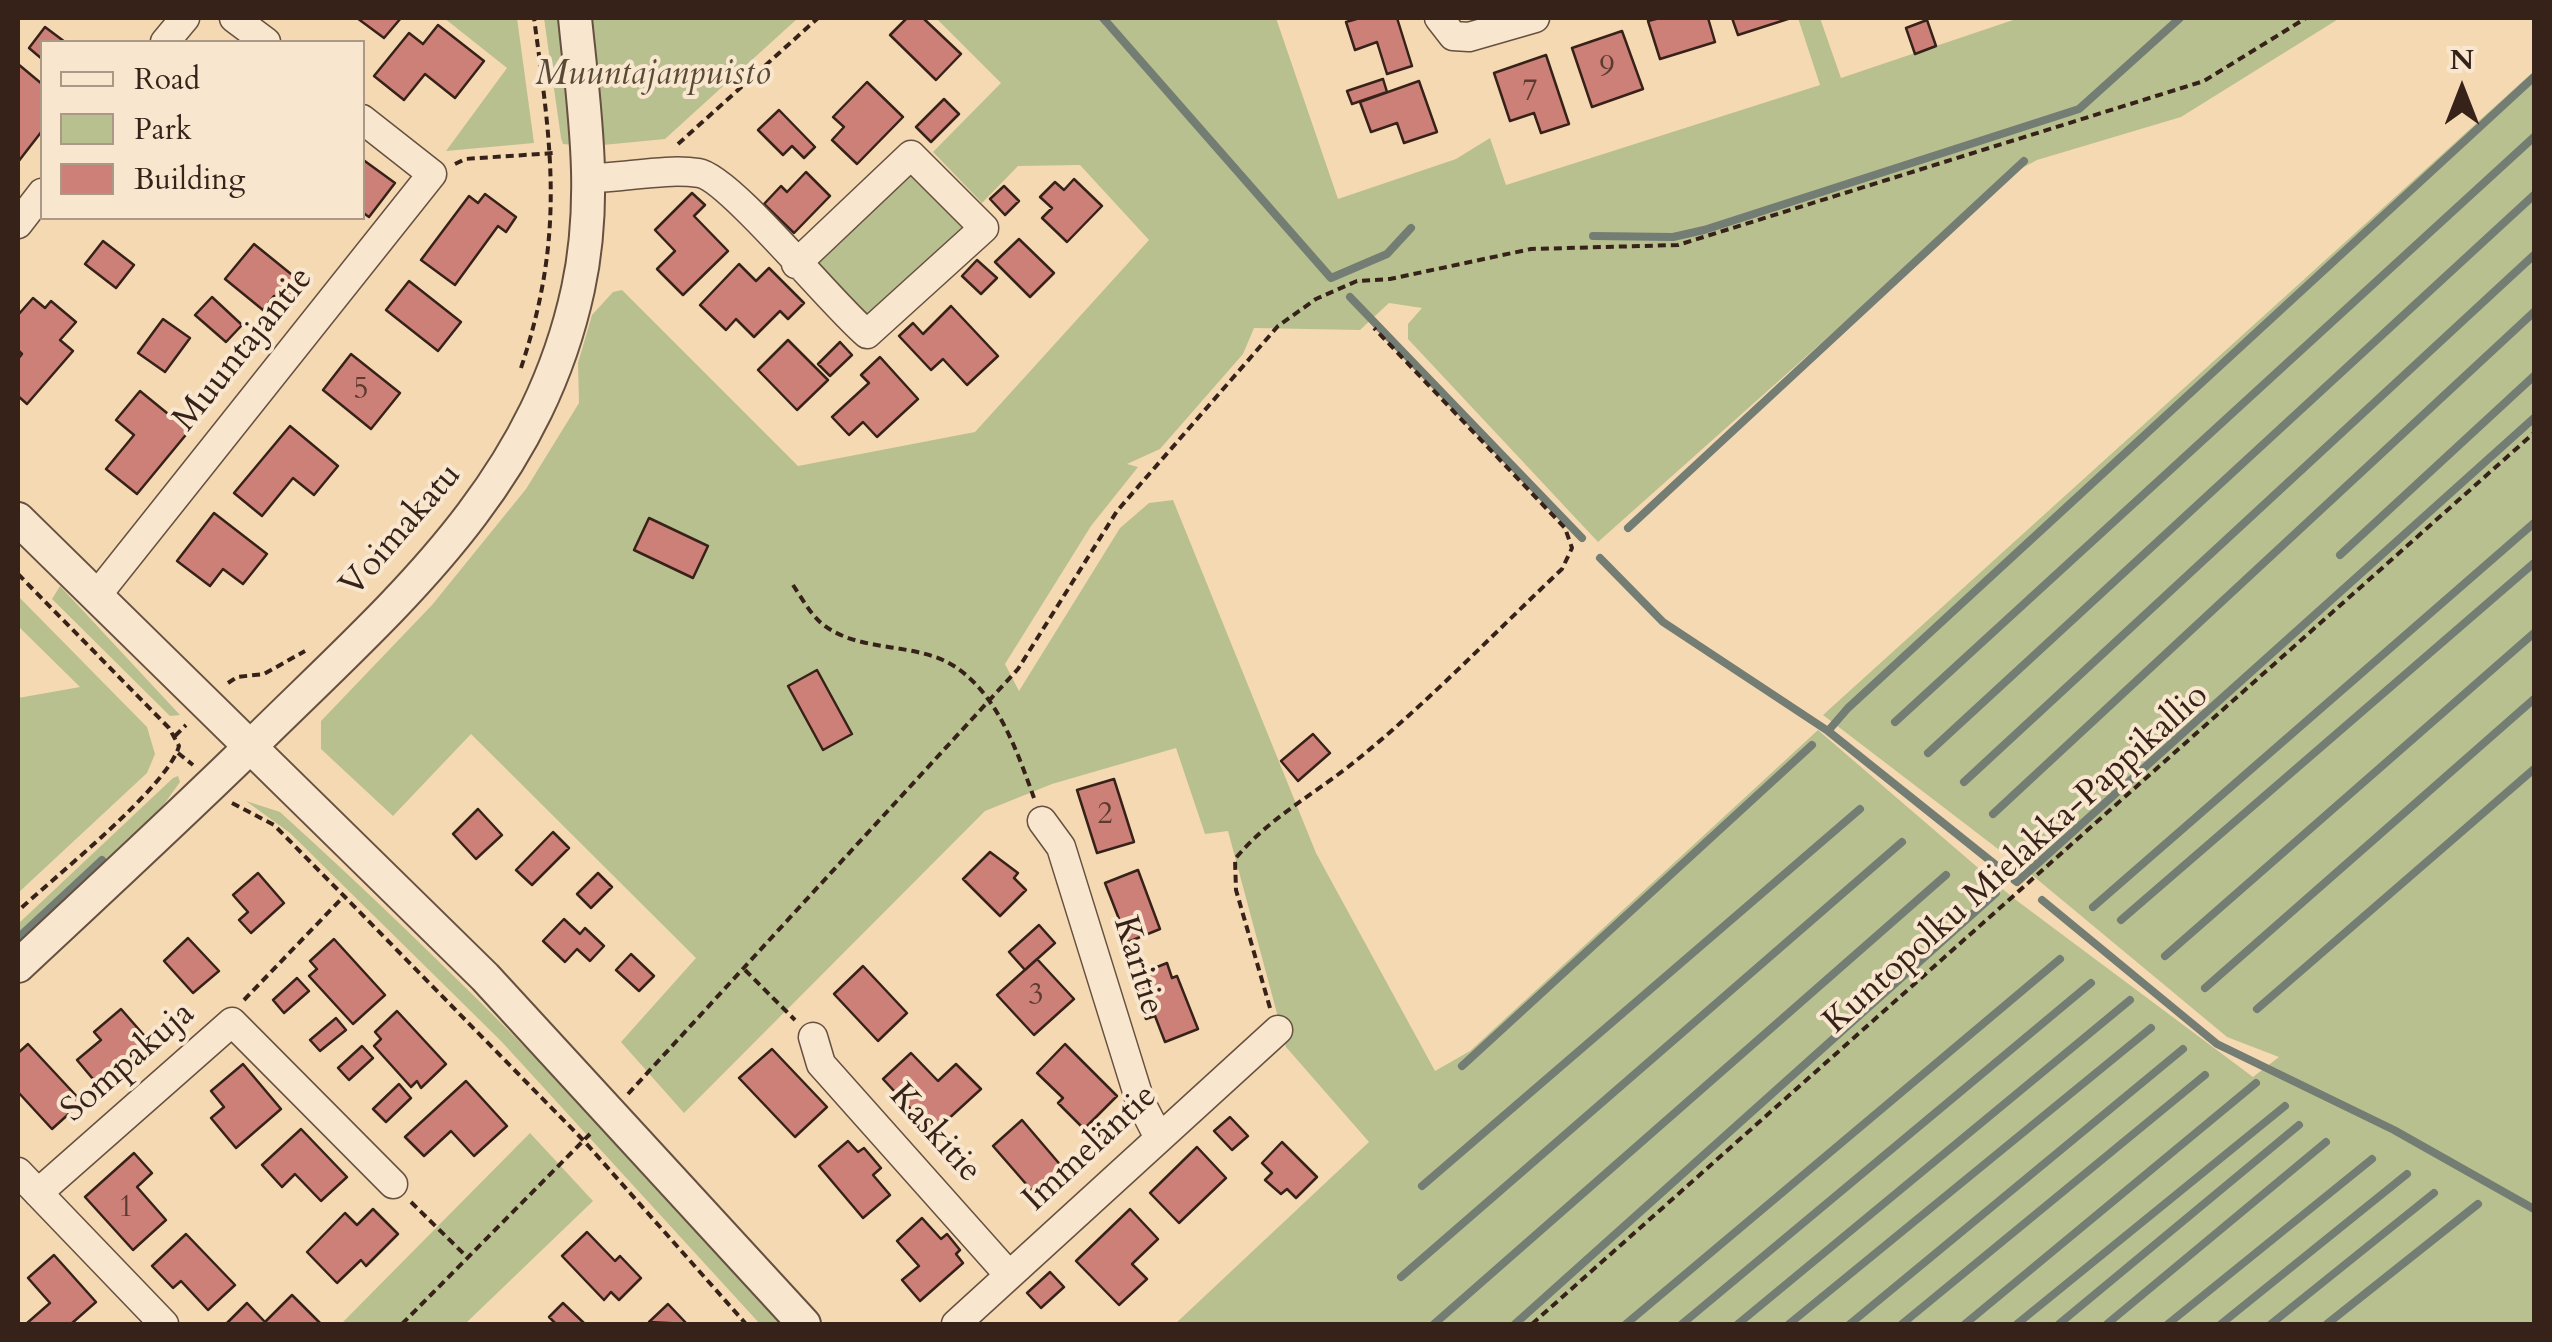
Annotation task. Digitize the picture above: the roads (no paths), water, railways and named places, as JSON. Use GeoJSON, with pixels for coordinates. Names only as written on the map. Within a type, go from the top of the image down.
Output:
{"type":"FeatureCollection","features":[{"type":"Feature","properties":{"kind":"street"},"geometry":{"type":"LineString","coordinates":[[166,40],[185,18]]}},
{"type":"Feature","properties":{"kind":"street"},"geometry":{"type":"LineString","coordinates":[[234,18],[263,40]]}},
{"type":"Feature","properties":{"kind":"street","name":"Voimakatu"},"geometry":{"type":"LineString","coordinates":[[18,966],[317,684],[457,536],[515,455],[550,380],[572,314],[583,261],[590,178],[574,18]]}},
{"type":"Feature","properties":{"kind":"street"},"geometry":{"type":"LineString","coordinates":[[1439,18],[1454,36],[1469,38],[1534,18]]}},
{"type":"Feature","properties":{"kind":"street","name":"Muuntajantie"},"geometry":{"type":"LineString","coordinates":[[98,595],[432,174],[365,121]]}},
{"type":"Feature","properties":{"kind":"street"},"geometry":{"type":"LineString","coordinates":[[590,178],[705,175],[729,192],[796,264],[870,333],[984,228],[910,156],[796,264]]}},
{"type":"Feature","properties":{"kind":"street"},"geometry":{"type":"LineString","coordinates":[[18,224],[40,196]]}},
{"type":"Feature","properties":{"kind":"street"},"geometry":{"type":"LineString","coordinates":[[18,519],[394,885],[611,1112],[804,1324]]}},
{"type":"Feature","properties":{"kind":"street","name":"Karitie"},"geometry":{"type":"LineString","coordinates":[[1042,821],[1061,847],[1140,1101],[1158,1136]]}},
{"type":"Feature","properties":{"kind":"street","name":"Sompakuja"},"geometry":{"type":"LineString","coordinates":[[38,1193],[232,1022],[393,1184]]}},
{"type":"Feature","properties":{"kind":"street","name":"Immeläntie"},"geometry":{"type":"LineString","coordinates":[[956,1324],[1278,1030]]}},
{"type":"Feature","properties":{"kind":"street","name":"Kaskitie"},"geometry":{"type":"LineString","coordinates":[[813,1037],[821,1064],[1009,1275]]}},
{"type":"Feature","properties":{"kind":"street"},"geometry":{"type":"LineString","coordinates":[[18,1172],[164,1324]]}},
{"type":"Feature","properties":{"kind":"waterway"},"geometry":{"type":"LineString","coordinates":[[1103,18],[1331,278],[1387,254],[1411,228]]}},
{"type":"Feature","properties":{"kind":"waterway"},"geometry":{"type":"LineString","coordinates":[[1593,236],[1673,237],[1704,230],[2079,109],[2180,18]]}},
{"type":"Feature","properties":{"kind":"waterway"},"geometry":{"type":"LineString","coordinates":[[1828,731],[1848,708],[2534,77]]}},
{"type":"Feature","properties":{"kind":"waterway"},"geometry":{"type":"LineString","coordinates":[[1895,722],[2534,137]]}},
{"type":"Feature","properties":{"kind":"waterway"},"geometry":{"type":"LineString","coordinates":[[1628,528],[2024,161]]}},
{"type":"Feature","properties":{"kind":"waterway"},"geometry":{"type":"LineString","coordinates":[[1928,753],[2534,195]]}},
{"type":"Feature","properties":{"kind":"waterway"},"geometry":{"type":"LineString","coordinates":[[1964,782],[2534,255]]}},
{"type":"Feature","properties":{"kind":"waterway"},"geometry":{"type":"LineString","coordinates":[[1350,297],[1582,538]]}},
{"type":"Feature","properties":{"kind":"waterway"},"geometry":{"type":"LineString","coordinates":[[1993,814],[2534,312]]}},
{"type":"Feature","properties":{"kind":"waterway"},"geometry":{"type":"LineString","coordinates":[[2340,555],[2534,376]]}},
{"type":"Feature","properties":{"kind":"waterway"},"geometry":{"type":"LineString","coordinates":[[1600,558],[1663,622],[1828,731],[2017,882],[2534,418]]}},
{"type":"Feature","properties":{"kind":"waterway"},"geometry":{"type":"LineString","coordinates":[[2093,907],[2534,523]]}},
{"type":"Feature","properties":{"kind":"waterway"},"geometry":{"type":"LineString","coordinates":[[2121,920],[2534,563]]}},
{"type":"Feature","properties":{"kind":"waterway"},"geometry":{"type":"LineString","coordinates":[[2165,956],[2534,633]]}},
{"type":"Feature","properties":{"kind":"waterway"},"geometry":{"type":"LineString","coordinates":[[2205,988],[2534,699]]}},
{"type":"Feature","properties":{"kind":"waterway"},"geometry":{"type":"LineString","coordinates":[[1462,1066],[1812,745]]}},
{"type":"Feature","properties":{"kind":"waterway"},"geometry":{"type":"LineString","coordinates":[[2257,1009],[2534,769]]}},
{"type":"Feature","properties":{"kind":"waterway"},"geometry":{"type":"LineString","coordinates":[[1422,1186],[1860,809]]}},
{"type":"Feature","properties":{"kind":"waterway"},"geometry":{"type":"LineString","coordinates":[[1401,1277],[1902,842]]}},
{"type":"Feature","properties":{"kind":"waterway"},"geometry":{"type":"LineString","coordinates":[[18,938],[102,860]]}},
{"type":"Feature","properties":{"kind":"waterway"},"geometry":{"type":"LineString","coordinates":[[1434,1324],[1946,875]]}},
{"type":"Feature","properties":{"kind":"waterway"},"geometry":{"type":"LineString","coordinates":[[1515,1324],[1996,893]]}},
{"type":"Feature","properties":{"kind":"waterway"},"geometry":{"type":"LineString","coordinates":[[2042,900],[2217,1044],[2394,1130],[2534,1209]]}},
{"type":"Feature","properties":{"kind":"waterway"},"geometry":{"type":"LineString","coordinates":[[1626,1324],[2060,959]]}},
{"type":"Feature","properties":{"kind":"waterway"},"geometry":{"type":"LineString","coordinates":[[1682,1324],[2091,983]]}},
{"type":"Feature","properties":{"kind":"waterway"},"geometry":{"type":"LineString","coordinates":[[1738,1324],[2130,1000]]}},
{"type":"Feature","properties":{"kind":"waterway"},"geometry":{"type":"LineString","coordinates":[[1789,1324],[2151,1028]]}},
{"type":"Feature","properties":{"kind":"waterway"},"geometry":{"type":"LineString","coordinates":[[1850,1324],[2183,1049]]}},
{"type":"Feature","properties":{"kind":"waterway"},"geometry":{"type":"LineString","coordinates":[[1902,1324],[2205,1075]]}},
{"type":"Feature","properties":{"kind":"waterway"},"geometry":{"type":"LineString","coordinates":[[1965,1324],[2256,1083]]}},
{"type":"Feature","properties":{"kind":"waterway"},"geometry":{"type":"LineString","coordinates":[[2017,1324],[2285,1106]]}},
{"type":"Feature","properties":{"kind":"waterway"},"geometry":{"type":"LineString","coordinates":[[2059,1324],[2299,1125]]}},
{"type":"Feature","properties":{"kind":"waterway"},"geometry":{"type":"LineString","coordinates":[[2107,1324],[2326,1142]]}},
{"type":"Feature","properties":{"kind":"waterway"},"geometry":{"type":"LineString","coordinates":[[2168,1324],[2372,1159]]}},
{"type":"Feature","properties":{"kind":"waterway"},"geometry":{"type":"LineString","coordinates":[[2221,1324],[2407,1174]]}},
{"type":"Feature","properties":{"kind":"waterway"},"geometry":{"type":"LineString","coordinates":[[2271,1324],[2434,1193]]}},
{"type":"Feature","properties":{"kind":"waterway"},"geometry":{"type":"LineString","coordinates":[[2327,1324],[2478,1204]]}},
{"type":"Feature","properties":{"kind":"park label","name":"Muuntajanpuisto"},"geometry":{"type":"Point","coordinates":[653,76]}}]}
